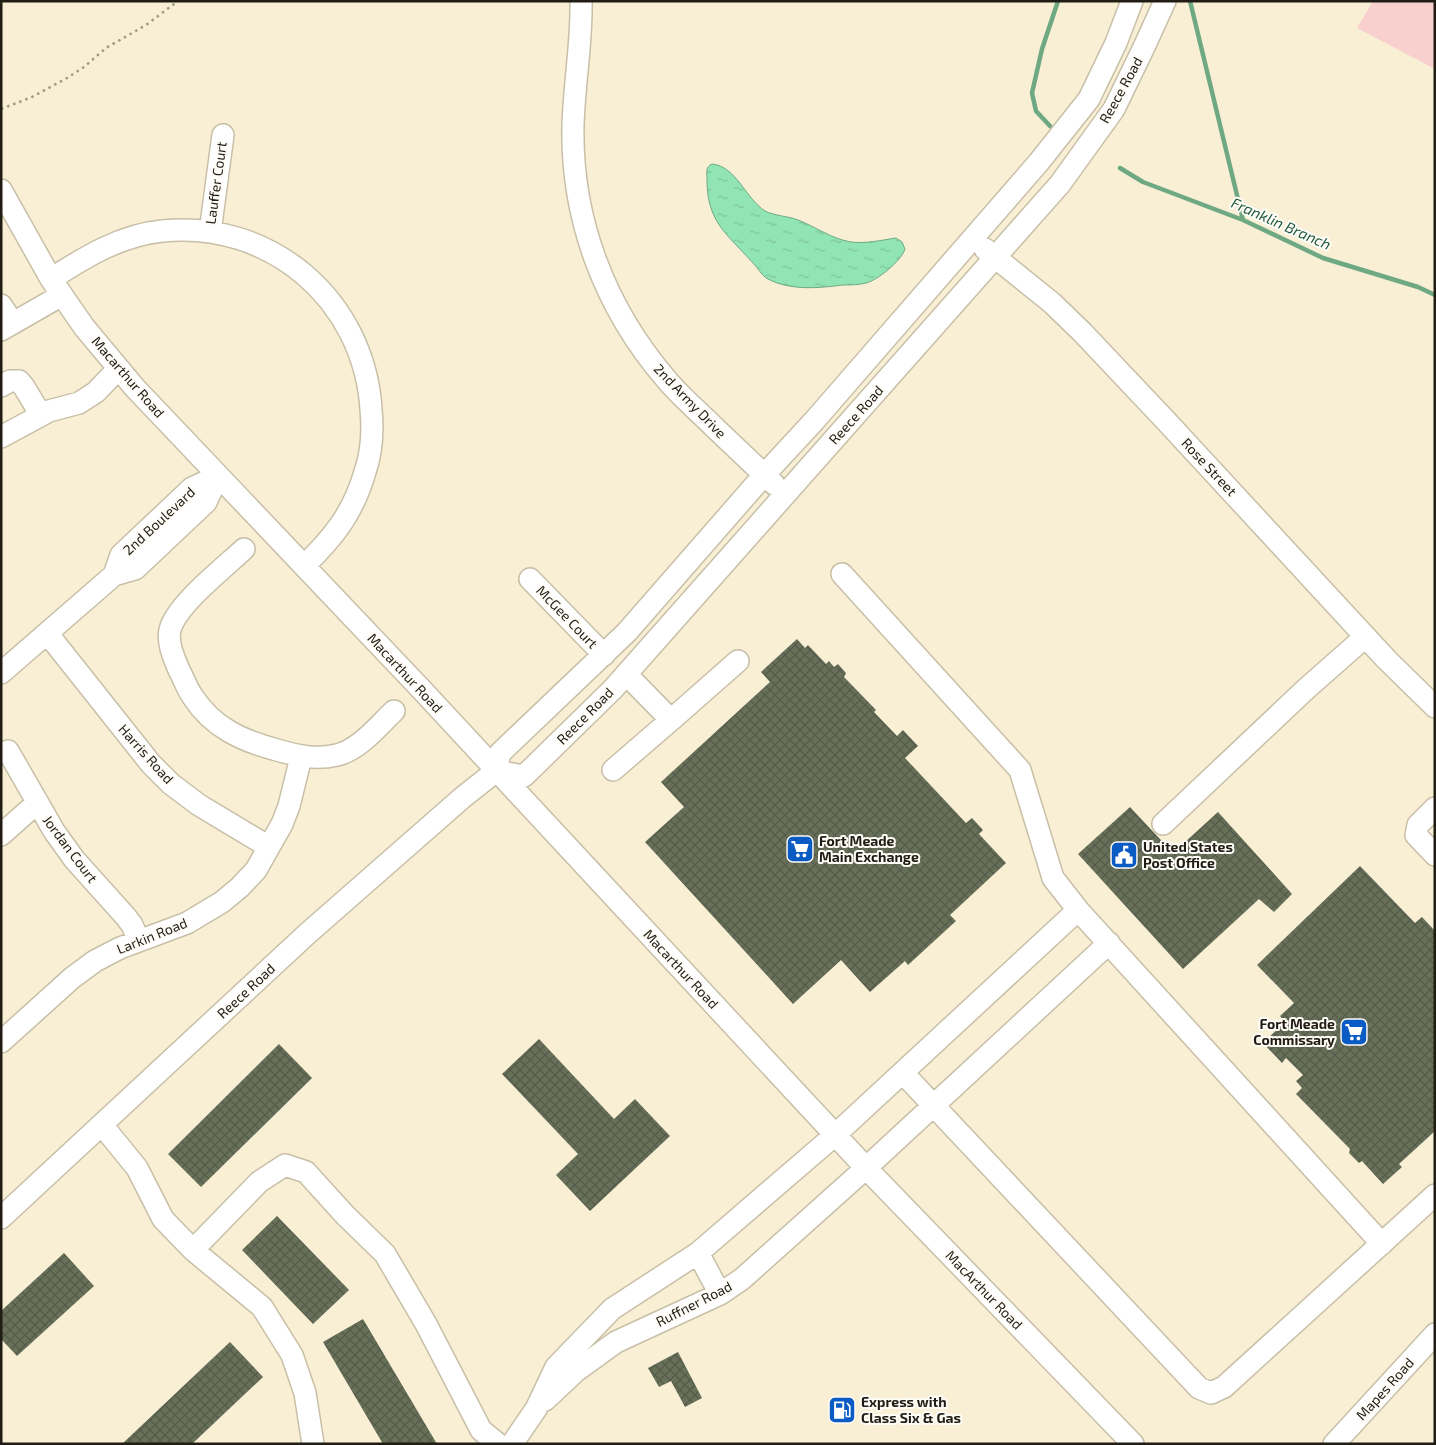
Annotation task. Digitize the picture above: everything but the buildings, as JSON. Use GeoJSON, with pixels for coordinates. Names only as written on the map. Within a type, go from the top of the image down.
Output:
{"type":"FeatureCollection","features":[{"type":"Feature","properties":{"kind":"street","name":"2nd Army Drive"},"geometry":{"type":"LineString","coordinates":[[581,1],[581,30],[573,126],[576,184],[588,239],[600,274],[618,312],[650,360],[685,399],[785,494]]}},
{"type":"Feature","properties":{"kind":"street","name":"Reece Road"},"geometry":{"type":"LineString","coordinates":[[1,1218],[307,934],[462,798],[496,771],[500,753],[628,632],[973,239],[1045,154],[1089,98],[1116,43],[1132,1]]}},
{"type":"Feature","properties":{"kind":"street","name":"Reece Road"},"geometry":{"type":"LineString","coordinates":[[496,771],[524,776],[626,674],[1060,184],[1114,109],[1165,1]]}},
{"type":"Feature","properties":{"kind":"street","name":"Lauffer Court"},"geometry":{"type":"LineString","coordinates":[[210,232],[223,135]]}},
{"type":"Feature","properties":{"kind":"street","name":"Macarthur Road"},"geometry":{"type":"LineString","coordinates":[[1,190],[57,287],[84,327],[118,369],[836,1135]]}},
{"type":"Feature","properties":{"kind":"street"},"geometry":{"type":"LineString","coordinates":[[1,305],[7,327],[57,287],[97,251],[117,242],[162,231],[210,232],[236,238],[260,247],[281,258],[303,274],[322,291],[337,310],[359,350],[366,371],[370,393],[372,422],[371,446],[366,472],[354,503],[340,527],[322,549],[304,566]]}},
{"type":"Feature","properties":{"kind":"street","name":"Rose Street"},"geometry":{"type":"LineString","coordinates":[[973,239],[1052,303],[1082,332],[1365,637],[1435,707]]}},
{"type":"Feature","properties":{"kind":"street"},"geometry":{"type":"LineString","coordinates":[[1,437],[48,410],[79,403],[96,392],[118,369]]}},
{"type":"Feature","properties":{"kind":"street"},"geometry":{"type":"LineString","coordinates":[[1,386],[10,381],[19,381],[41,414]]}},
{"type":"Feature","properties":{"kind":"street","name":"2nd Boulevard"},"geometry":{"type":"LineString","coordinates":[[1,672],[114,575],[121,555],[192,488],[218,476]]}},
{"type":"Feature","properties":{"kind":"street"},"geometry":{"type":"LineString","coordinates":[[244,549],[186,604],[176,616],[170,630],[172,654],[192,696],[212,720],[226,731],[242,739],[301,757],[320,758],[340,755],[354,748],[394,711]]}},
{"type":"Feature","properties":{"kind":"street"},"geometry":{"type":"LineString","coordinates":[[842,574],[1020,770],[1053,878],[1078,910],[1382,1244]]}},
{"type":"Feature","properties":{"kind":"street","name":"McGee Court"},"geometry":{"type":"LineString","coordinates":[[530,579],[604,654]]}},
{"type":"Feature","properties":{"kind":"street","name":"Harris Road"},"geometry":{"type":"LineString","coordinates":[[47,633],[151,764],[172,784],[199,805],[269,847]]}},
{"type":"Feature","properties":{"kind":"street"},"geometry":{"type":"LineString","coordinates":[[1163,824],[1306,689],[1365,637]]}},
{"type":"Feature","properties":{"kind":"street"},"geometry":{"type":"LineString","coordinates":[[613,770],[738,661]]}},
{"type":"Feature","properties":{"kind":"street"},"geometry":{"type":"LineString","coordinates":[[626,674],[671,720]]}},
{"type":"Feature","properties":{"kind":"street","name":"Jordan Court"},"geometry":{"type":"LineString","coordinates":[[8,751],[54,831],[74,859],[126,917],[139,941]]}},
{"type":"Feature","properties":{"kind":"street","name":"Larkin Road"},"geometry":{"type":"LineString","coordinates":[[1,1042],[72,978],[95,961],[120,948],[187,923],[222,902],[240,887],[256,870],[282,824],[289,806],[301,757]]}},
{"type":"Feature","properties":{"kind":"street"},"geometry":{"type":"LineString","coordinates":[[1,835],[37,802]]}},
{"type":"Feature","properties":{"kind":"street"},"geometry":{"type":"LineString","coordinates":[[1435,808],[1418,825],[1416,835],[1435,855]]}},
{"type":"Feature","properties":{"kind":"street","name":"Ruffner Road"},"geometry":{"type":"LineString","coordinates":[[512,1444],[536,1409],[556,1367],[612,1309],[698,1253],[836,1135],[1078,910]]}},
{"type":"Feature","properties":{"kind":"street","name":"Ruffner Road"},"geometry":{"type":"LineString","coordinates":[[536,1409],[576,1371],[616,1342],[720,1294],[742,1279],[934,1106],[1109,944]]}},
{"type":"Feature","properties":{"kind":"street"},"geometry":{"type":"LineString","coordinates":[[903,1073],[1199,1388],[1212,1393],[1224,1387],[1435,1195]]}},
{"type":"Feature","properties":{"kind":"street"},"geometry":{"type":"LineString","coordinates":[[102,1125],[137,1168],[163,1219],[193,1250],[262,1307],[292,1355],[305,1393],[313,1444]]}},
{"type":"Feature","properties":{"kind":"street","name":"MacArthur Road"},"geometry":{"type":"LineString","coordinates":[[836,1135],[1133,1444]]}},
{"type":"Feature","properties":{"kind":"street"},"geometry":{"type":"LineString","coordinates":[[193,1250],[259,1182],[285,1165],[306,1172],[345,1215],[386,1254],[426,1324],[481,1430],[498,1444]]}},
{"type":"Feature","properties":{"kind":"street"},"geometry":{"type":"LineString","coordinates":[[698,1253],[720,1294]]}},
{"type":"Feature","properties":{"kind":"street"},"geometry":{"type":"LineString","coordinates":[[603,1319],[616,1342]]}},
{"type":"Feature","properties":{"kind":"street","name":"Mapes Road"},"geometry":{"type":"LineString","coordinates":[[1334,1444],[1435,1334]]}},
{"type":"Feature","properties":{"kind":"path"},"geometry":{"type":"LineString","coordinates":[[1,109],[32,97],[67,78],[84,67],[106,48],[146,26],[178,1]]}},
{"type":"Feature","properties":{"kind":"shaded area"},"geometry":{"type":"Polygon","coordinates":[[[1373,1],[1435,1],[1435,69],[1357,28],[1373,1]]]}},
{"type":"Feature","properties":{"kind":"water"},"geometry":{"type":"Polygon","coordinates":[[[712,164],[728,170],[758,206],[765,211],[798,220],[831,236],[851,242],[868,242],[896,238],[902,242],[905,249],[903,254],[877,278],[863,284],[805,288],[777,283],[768,279],[727,235],[715,217],[708,194],[707,180],[707,169],[712,164]]]}},
{"type":"Feature","properties":{"kind":"waterway","name":"Franklin Branch"},"geometry":{"type":"LineString","coordinates":[[1050,126],[1036,111],[1032,93],[1042,49],[1058,1]]}},
{"type":"Feature","properties":{"kind":"waterway"},"geometry":{"type":"LineString","coordinates":[[1190,1],[1243,220]]}},
{"type":"Feature","properties":{"kind":"waterway","name":"Franklin Branch"},"geometry":{"type":"LineString","coordinates":[[1120,168],[1143,182],[1243,220],[1323,258],[1418,287],[1435,295]]}},
{"type":"Feature","properties":{"kind":"place","name":"Fort Meade Main Exchange"},"geometry":{"type":"Point","coordinates":[800,849]}},
{"type":"Feature","properties":{"kind":"place","name":"United States Post Office"},"geometry":{"type":"Point","coordinates":[1124,855]}},
{"type":"Feature","properties":{"kind":"place","name":"Fort Meade Commissary"},"geometry":{"type":"Point","coordinates":[1354,1032]}},
{"type":"Feature","properties":{"kind":"place","name":"Express with Class Six & Gas"},"geometry":{"type":"Point","coordinates":[842,1410]}}]}
